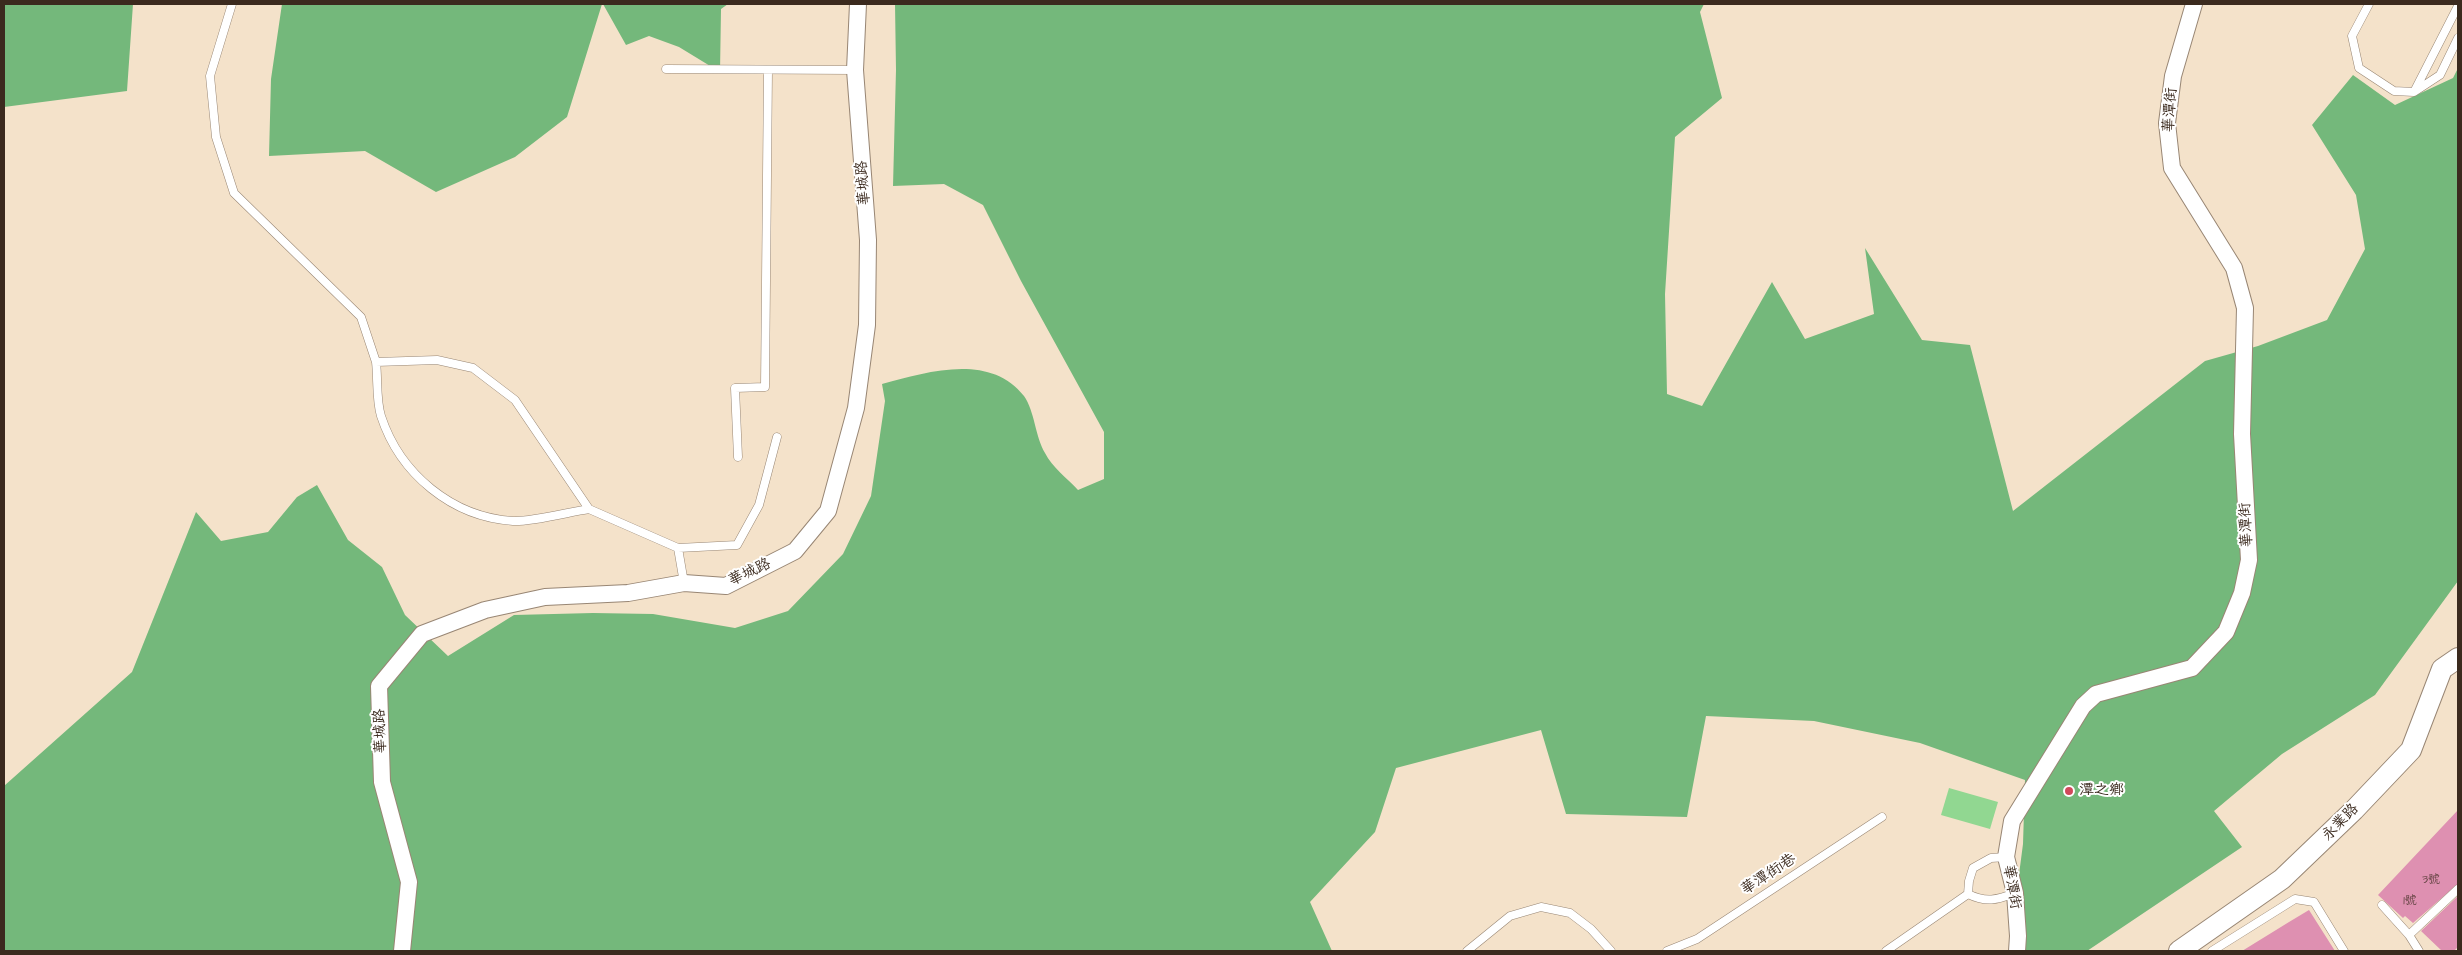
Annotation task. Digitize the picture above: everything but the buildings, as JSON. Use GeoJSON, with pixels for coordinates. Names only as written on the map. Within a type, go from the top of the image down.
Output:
{"type":"FeatureCollection","features":[{"type":"Feature","properties":{"kind":"street","name":"華城路"},"geometry":{"type":"LineString","coordinates":[[402,951],[409,882],[382,782],[379,686],[422,634],[485,610],[545,597],[628,593],[684,584],[726,586],[795,551],[828,511],[856,408],[866,324],[868,240],[856,70],[858,4]]}},
{"type":"Feature","properties":{"kind":"street","name":"華潭街"},"geometry":{"type":"LineString","coordinates":[[2017,951],[2018,936],[2015,893],[2006,857],[2012,821],[2083,706],[2096,694],[2192,668],[2226,632],[2242,593],[2249,560],[2242,434],[2245,308],[2234,268],[2172,168],[2167,123],[2174,76],[2194,4]]}},
{"type":"Feature","properties":{"kind":"street","name":"永業路"},"geometry":{"type":"LineString","coordinates":[[2179,951],[2282,879],[2361,803],[2411,750],[2442,670],[2458,658]]}},
{"type":"Feature","properties":{"kind":"lane"},"geometry":{"type":"LineString","coordinates":[[232,4],[210,76],[216,137],[234,193],[361,317],[376,362],[381,415],[404,462],[431,490],[470,512],[514,521],[589,509]]}},
{"type":"Feature","properties":{"kind":"lane"},"geometry":{"type":"LineString","coordinates":[[2369,4],[2352,36],[2358,68],[2394,91],[2414,92],[2440,75],[2458,38]]}},
{"type":"Feature","properties":{"kind":"lane"},"geometry":{"type":"LineString","coordinates":[[2414,92],[2458,6]]}},
{"type":"Feature","properties":{"kind":"lane"},"geometry":{"type":"LineString","coordinates":[[666,69],[856,70]]}},
{"type":"Feature","properties":{"kind":"lane"},"geometry":{"type":"LineString","coordinates":[[738,456],[735,388],[766,387],[768,70]]}},
{"type":"Feature","properties":{"kind":"lane"},"geometry":{"type":"LineString","coordinates":[[376,362],[437,360],[473,368],[515,400],[589,509],[678,548],[737,545],[759,505],[777,437]]}},
{"type":"Feature","properties":{"kind":"lane"},"geometry":{"type":"LineString","coordinates":[[678,548],[684,584]]}},
{"type":"Feature","properties":{"kind":"lane","name":"華潭街1巷"},"geometry":{"type":"LineString","coordinates":[[1667,951],[1697,939],[1882,817]]}},
{"type":"Feature","properties":{"kind":"lane"},"geometry":{"type":"LineString","coordinates":[[1968,894],[1973,868],[1990,858],[2006,857]]}},
{"type":"Feature","properties":{"kind":"lane"},"geometry":{"type":"LineString","coordinates":[[2409,935],[2458,889]]}},
{"type":"Feature","properties":{"kind":"lane"},"geometry":{"type":"LineString","coordinates":[[1968,894],[1982,901],[1998,900],[2015,893]]}},
{"type":"Feature","properties":{"kind":"lane"},"geometry":{"type":"LineString","coordinates":[[1886,951],[1968,894]]}},
{"type":"Feature","properties":{"kind":"lane"},"geometry":{"type":"LineString","coordinates":[[2212,951],[2295,899],[2314,902],[2344,951]]}},
{"type":"Feature","properties":{"kind":"lane"},"geometry":{"type":"LineString","coordinates":[[2382,905],[2409,935],[2419,951]]}},
{"type":"Feature","properties":{"kind":"lane"},"geometry":{"type":"LineString","coordinates":[[1466,951],[1510,916],[1541,907],[1570,913],[1591,929],[1611,951]]}},
{"type":"Feature","properties":{"kind":"green space"},"geometry":{"type":"Polygon","coordinates":[[[4,4],[133,4],[127,91],[4,107],[4,4]]]}},
{"type":"Feature","properties":{"kind":"green space"},"geometry":{"type":"Polygon","coordinates":[[[282,4],[602,4],[567,117],[515,157],[436,192],[365,151],[269,156],[271,79],[282,4]]]}},
{"type":"Feature","properties":{"kind":"green space"},"geometry":{"type":"Polygon","coordinates":[[[603,4],[728,4],[721,9],[720,72],[679,47],[649,36],[626,45],[603,4]]]}},
{"type":"Feature","properties":{"kind":"green space"},"geometry":{"type":"Polygon","coordinates":[[[895,4],[1704,4],[1700,12],[1722,98],[1675,137],[1665,294],[1667,394],[1702,406],[1772,282],[1805,339],[1874,314],[1865,248],[1922,340],[1970,345],[2013,511],[2205,361],[2258,346],[2327,320],[2365,249],[2356,195],[2312,125],[2353,75],[2395,105],[2453,78],[2458,68],[2458,581],[2375,695],[2282,754],[2214,811],[2242,847],[2087,951],[2009,951],[2023,844],[2025,780],[1920,743],[1814,721],[1706,716],[1687,817],[1566,814],[1541,730],[1396,768],[1375,832],[1310,902],[1332,951],[4,951],[4,786],[132,672],[196,512],[221,541],[268,532],[297,497],[317,485],[348,540],[382,567],[405,615],[448,656],[514,615],[653,614],[735,628],[788,611],[843,554],[871,496],[885,401],[882,384],[899,379],[957,369],[976,370],[994,374],[1010,382],[1024,396],[1031,409],[1045,453],[1056,468],[1078,490],[1104,479],[1104,432],[1021,281],[983,205],[944,184],[893,186],[896,70],[895,4]]]}},
{"type":"Feature","properties":{"kind":"green space"},"geometry":{"type":"Polygon","coordinates":[[[1949,788],[1998,802],[1990,829],[1941,815],[1949,788]]]}},
{"type":"Feature","properties":{"kind":"place","name":"潭之鄉"},"geometry":{"type":"Point","coordinates":[2069,791]}}]}
